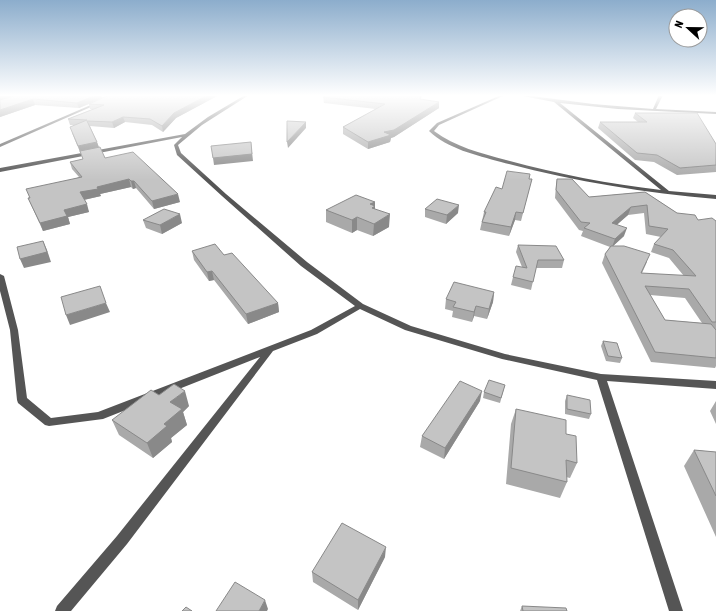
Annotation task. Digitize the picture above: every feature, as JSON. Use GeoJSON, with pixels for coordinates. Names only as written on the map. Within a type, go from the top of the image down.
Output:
{"type":"FeatureCollection","features":[{"type":"Feature","properties":{"kind":"street"},"geometry":{"type":"LineString","coordinates":[[0,146],[50,124]]}},
{"type":"Feature","properties":{"kind":"street"},"geometry":{"type":"LineString","coordinates":[[201,124],[185,135],[176,145],[179,154],[304,264],[360,306],[408,328],[505,357],[601,377],[716,385]]}},
{"type":"Feature","properties":{"kind":"street"},"geometry":{"type":"LineString","coordinates":[[439,124],[431,132],[438,138],[466,150],[515,164],[599,183],[668,194],[716,197]]}},
{"type":"Feature","properties":{"kind":"street"},"geometry":{"type":"LineString","coordinates":[[583,124],[668,194]]}},
{"type":"Feature","properties":{"kind":"street"},"geometry":{"type":"LineString","coordinates":[[0,170],[185,135]]}},
{"type":"Feature","properties":{"kind":"street"},"geometry":{"type":"LineString","coordinates":[[0,276],[14,330],[22,400],[49,422],[99,416],[314,332],[360,306]]}},
{"type":"Feature","properties":{"kind":"street"},"geometry":{"type":"LineString","coordinates":[[62,611],[122,540],[269,350]]}},
{"type":"Feature","properties":{"kind":"street"},"geometry":{"type":"LineString","coordinates":[[601,377],[676,611]]}},
{"type":"Feature","properties":{"kind":"building"},"geometry":{"type":"Polygon","coordinates":[[[78,124],[88,124],[97,142],[78,146],[70,127],[78,124]]]}},
{"type":"Feature","properties":{"kind":"building"},"geometry":{"type":"Polygon","coordinates":[[[287,124],[305,124],[287,142],[287,124]]]}},
{"type":"Feature","properties":{"kind":"building"},"geometry":{"type":"Polygon","coordinates":[[[349,124],[404,124],[394,130],[384,132],[391,135],[368,142],[343,127],[349,124]]]}},
{"type":"Feature","properties":{"kind":"building"},"geometry":{"type":"Polygon","coordinates":[[[602,124],[703,124],[716,144],[716,165],[680,168],[657,155],[637,153],[602,124]]]}},
{"type":"Feature","properties":{"kind":"building"},"geometry":{"type":"Polygon","coordinates":[[[251,142],[252,154],[213,158],[211,146],[251,142]]]}},
{"type":"Feature","properties":{"kind":"building"},"geometry":{"type":"Polygon","coordinates":[[[100,147],[105,158],[133,152],[178,194],[152,201],[134,181],[129,179],[97,187],[98,189],[80,192],[87,204],[64,210],[67,216],[40,223],[28,198],[30,198],[26,189],[82,177],[70,162],[83,159],[80,151],[100,147]]]}},
{"type":"Feature","properties":{"kind":"building"},"geometry":{"type":"Polygon","coordinates":[[[507,171],[530,174],[529,179],[532,179],[523,213],[516,212],[511,227],[482,222],[486,212],[484,212],[496,187],[502,189],[507,171]]]}},
{"type":"Feature","properties":{"kind":"building"},"geometry":{"type":"Polygon","coordinates":[[[557,179],[572,179],[589,197],[645,192],[677,213],[695,215],[698,220],[712,218],[716,221],[716,322],[712,322],[689,289],[645,286],[665,320],[711,324],[716,330],[716,358],[655,352],[605,254],[611,246],[624,246],[650,254],[641,273],[696,276],[673,250],[654,244],[668,229],[649,226],[647,205],[631,207],[612,223],[627,228],[615,239],[584,228],[590,223],[581,222],[556,190],[557,179]]]}},
{"type":"Feature","properties":{"kind":"building"},"geometry":{"type":"Polygon","coordinates":[[[356,195],[375,202],[370,204],[375,206],[372,208],[390,214],[374,224],[357,217],[352,220],[326,210],[356,195]]]}},
{"type":"Feature","properties":{"kind":"building"},"geometry":{"type":"Polygon","coordinates":[[[437,199],[459,205],[447,215],[425,209],[437,199]]]}},
{"type":"Feature","properties":{"kind":"building"},"geometry":{"type":"Polygon","coordinates":[[[164,209],[180,214],[160,225],[143,220],[164,209]]]}},
{"type":"Feature","properties":{"kind":"building"},"geometry":{"type":"Polygon","coordinates":[[[43,241],[47,252],[20,259],[17,247],[43,241]]]}},
{"type":"Feature","properties":{"kind":"building"},"geometry":{"type":"Polygon","coordinates":[[[215,244],[224,255],[232,253],[278,303],[246,314],[212,271],[207,272],[192,251],[215,244]]]}},
{"type":"Feature","properties":{"kind":"building"},"geometry":{"type":"Polygon","coordinates":[[[518,245],[556,246],[564,260],[538,260],[533,282],[513,277],[516,266],[527,268],[518,245]]]}},
{"type":"Feature","properties":{"kind":"building"},"geometry":{"type":"Polygon","coordinates":[[[454,282],[494,292],[489,309],[476,306],[474,312],[453,307],[456,302],[446,299],[454,282]]]}},
{"type":"Feature","properties":{"kind":"building"},"geometry":{"type":"Polygon","coordinates":[[[100,286],[106,303],[66,315],[61,297],[100,286]]]}},
{"type":"Feature","properties":{"kind":"building"},"geometry":{"type":"Polygon","coordinates":[[[603,341],[617,343],[622,358],[608,356],[603,341]]]}},
{"type":"Feature","properties":{"kind":"building"},"geometry":{"type":"Polygon","coordinates":[[[489,380],[505,385],[501,398],[484,392],[489,380]]]}},
{"type":"Feature","properties":{"kind":"building"},"geometry":{"type":"Polygon","coordinates":[[[460,381],[482,391],[445,448],[422,436],[460,381]]]}},
{"type":"Feature","properties":{"kind":"building"},"geometry":{"type":"Polygon","coordinates":[[[174,384],[185,391],[170,402],[182,409],[164,424],[167,426],[147,443],[112,420],[151,390],[159,395],[174,384]]]}},
{"type":"Feature","properties":{"kind":"building"},"geometry":{"type":"Polygon","coordinates":[[[567,395],[590,400],[591,414],[567,409],[567,395]]]}},
{"type":"Feature","properties":{"kind":"building"},"geometry":{"type":"Polygon","coordinates":[[[516,409],[566,420],[566,434],[576,436],[577,463],[566,460],[567,482],[511,468],[516,409]]]}},
{"type":"Feature","properties":{"kind":"building"},"geometry":{"type":"Polygon","coordinates":[[[694,450],[716,452],[716,496],[694,450]]]}},
{"type":"Feature","properties":{"kind":"building"},"geometry":{"type":"Polygon","coordinates":[[[342,523],[386,547],[358,600],[312,572],[342,523]]]}},
{"type":"Feature","properties":{"kind":"building"},"geometry":{"type":"Polygon","coordinates":[[[235,582],[265,600],[259,611],[216,611],[235,582]]]}},
{"type":"Feature","properties":{"kind":"building"},"geometry":{"type":"Polygon","coordinates":[[[522,606],[566,608],[567,611],[523,611],[522,606]]]}},
{"type":"Feature","properties":{"kind":"building"},"geometry":{"type":"Polygon","coordinates":[[[186,607],[192,611],[182,611],[186,607]]]}}]}
